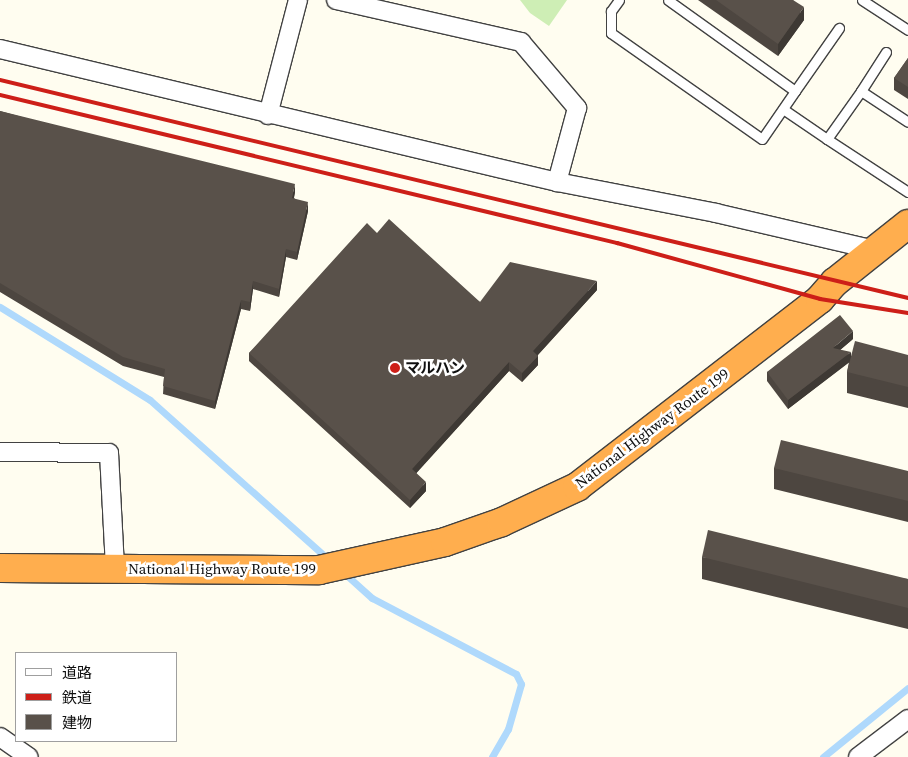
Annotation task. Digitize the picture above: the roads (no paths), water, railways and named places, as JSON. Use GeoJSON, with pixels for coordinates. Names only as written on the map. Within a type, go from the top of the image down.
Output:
{"type":"FeatureCollection","features":[{"type":"Feature","properties":{"kind":"highway","name":"National Highway Route 199"},"geometry":{"type":"LineString","coordinates":[[0,568],[319,570],[375,560],[502,522],[577,487],[820,299],[835,282],[908,224]]}},
{"type":"Feature","properties":{"kind":"street"},"geometry":{"type":"LineString","coordinates":[[268,115],[298,0]]}},
{"type":"Feature","properties":{"kind":"street"},"geometry":{"type":"LineString","coordinates":[[336,0],[521,42],[577,108],[557,182]]}},
{"type":"Feature","properties":{"kind":"street"},"geometry":{"type":"LineString","coordinates":[[0,49],[268,115],[557,182],[716,214],[875,250]]}},
{"type":"Feature","properties":{"kind":"street"},"geometry":{"type":"LineString","coordinates":[[0,452],[109,453],[115,568]]}},
{"type":"Feature","properties":{"kind":"street"},"geometry":{"type":"LineString","coordinates":[[858,757],[908,719]]}},
{"type":"Feature","properties":{"kind":"street"},"geometry":{"type":"LineString","coordinates":[[0,737],[29,757]]}},
{"type":"Feature","properties":{"kind":"lane"},"geometry":{"type":"LineString","coordinates":[[619,0],[611,11],[611,33],[762,139],[838,28]]}},
{"type":"Feature","properties":{"kind":"lane"},"geometry":{"type":"LineString","coordinates":[[668,0],[795,91]]}},
{"type":"Feature","properties":{"kind":"lane"},"geometry":{"type":"LineString","coordinates":[[862,0],[908,30]]}},
{"type":"Feature","properties":{"kind":"lane"},"geometry":{"type":"LineString","coordinates":[[827,139],[886,52]]}},
{"type":"Feature","properties":{"kind":"lane"},"geometry":{"type":"LineString","coordinates":[[861,90],[908,122]]}},
{"type":"Feature","properties":{"kind":"lane"},"geometry":{"type":"LineString","coordinates":[[782,109],[908,192]]}},
{"type":"Feature","properties":{"kind":"waterway"},"geometry":{"type":"LineString","coordinates":[[0,307],[150,400],[329,560]]}},
{"type":"Feature","properties":{"kind":"waterway"},"geometry":{"type":"LineString","coordinates":[[343,572],[372,598],[516,674],[521,684],[508,729],[492,757]]}},
{"type":"Feature","properties":{"kind":"waterway"},"geometry":{"type":"LineString","coordinates":[[823,757],[908,688]]}},
{"type":"Feature","properties":{"kind":"railway"},"geometry":{"type":"LineString","coordinates":[[0,80],[908,298]]}},
{"type":"Feature","properties":{"kind":"railway"},"geometry":{"type":"LineString","coordinates":[[0,95],[617,243],[820,299],[908,313]]}},
{"type":"Feature","properties":{"kind":"place","name":"マルハン"},"geometry":{"type":"Point","coordinates":[395,368]}}]}
